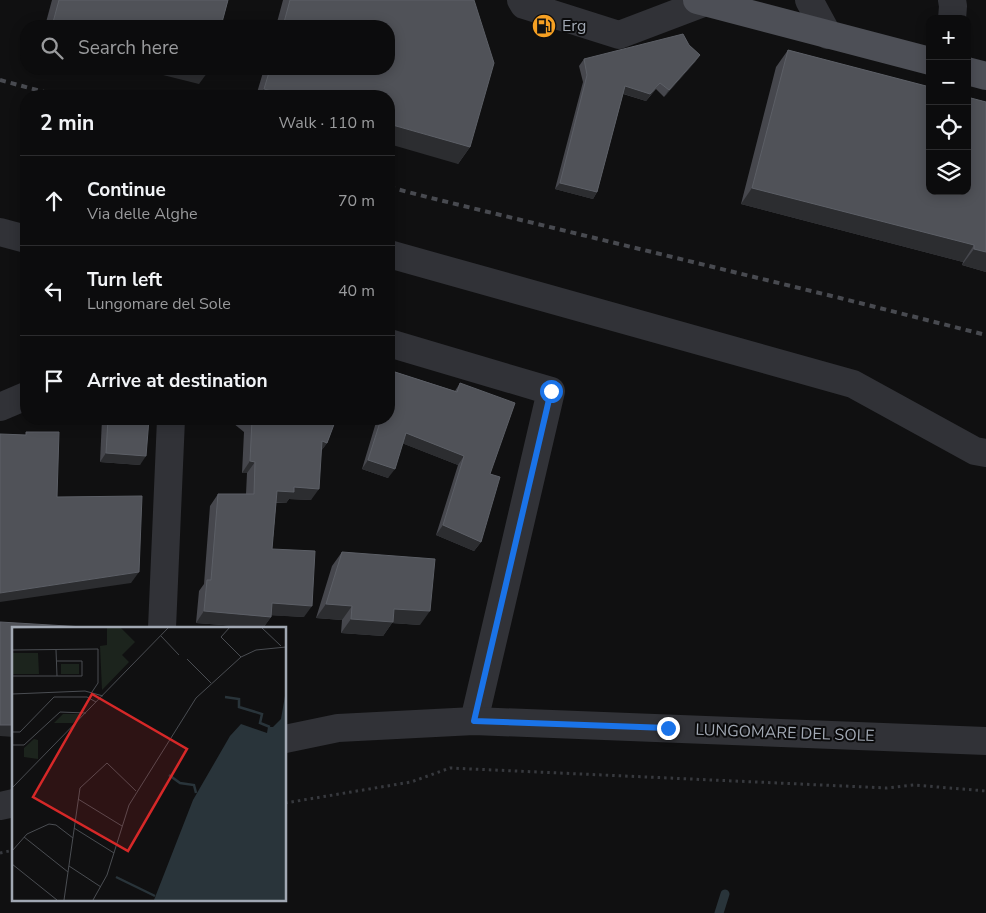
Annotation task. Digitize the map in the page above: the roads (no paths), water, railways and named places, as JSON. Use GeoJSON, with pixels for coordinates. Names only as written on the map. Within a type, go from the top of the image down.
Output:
{"type":"FeatureCollection","features":[{"type":"Feature","properties":{"kind":"main road"},"geometry":{"type":"LineString","coordinates":[[702,1],[926,60]]}},
{"type":"Feature","properties":{"kind":"main road"},"geometry":{"type":"LineString","coordinates":[[971,72],[986,76]]}},
{"type":"Feature","properties":{"kind":"street"},"geometry":{"type":"LineString","coordinates":[[521,0],[524,5],[619,35],[702,1]]}},
{"type":"Feature","properties":{"kind":"street"},"geometry":{"type":"LineString","coordinates":[[809,0],[828,35]]}},
{"type":"Feature","properties":{"kind":"street"},"geometry":{"type":"LineString","coordinates":[[952,0],[954,6],[953,15]]}},
{"type":"Feature","properties":{"kind":"street"},"geometry":{"type":"LineString","coordinates":[[0,232],[20,237]]}},
{"type":"Feature","properties":{"kind":"street"},"geometry":{"type":"LineString","coordinates":[[395,256],[853,384],[975,451],[986,454]]}},
{"type":"Feature","properties":{"kind":"street"},"geometry":{"type":"LineString","coordinates":[[395,345],[551,391],[474,721]]}},
{"type":"Feature","properties":{"kind":"street"},"geometry":{"type":"LineString","coordinates":[[0,407],[20,399]]}},
{"type":"Feature","properties":{"kind":"street"},"geometry":{"type":"LineString","coordinates":[[162,627],[171,425]]}},
{"type":"Feature","properties":{"kind":"street","name":"LUNGOMARE DEL SOLE"},"geometry":{"type":"LineString","coordinates":[[286,739],[338,728],[474,721],[986,741]]}},
{"type":"Feature","properties":{"kind":"waterway"},"geometry":{"type":"LineString","coordinates":[[719,913],[725,894]]}},
{"type":"Feature","properties":{"kind":"railway"},"geometry":{"type":"LineString","coordinates":[[0,80],[37,90]]}},
{"type":"Feature","properties":{"kind":"railway"},"geometry":{"type":"LineString","coordinates":[[395,189],[986,335]]}},
{"type":"Feature","properties":{"kind":"place","name":"Erg"},"geometry":{"type":"Point","coordinates":[544,26]}}]}
